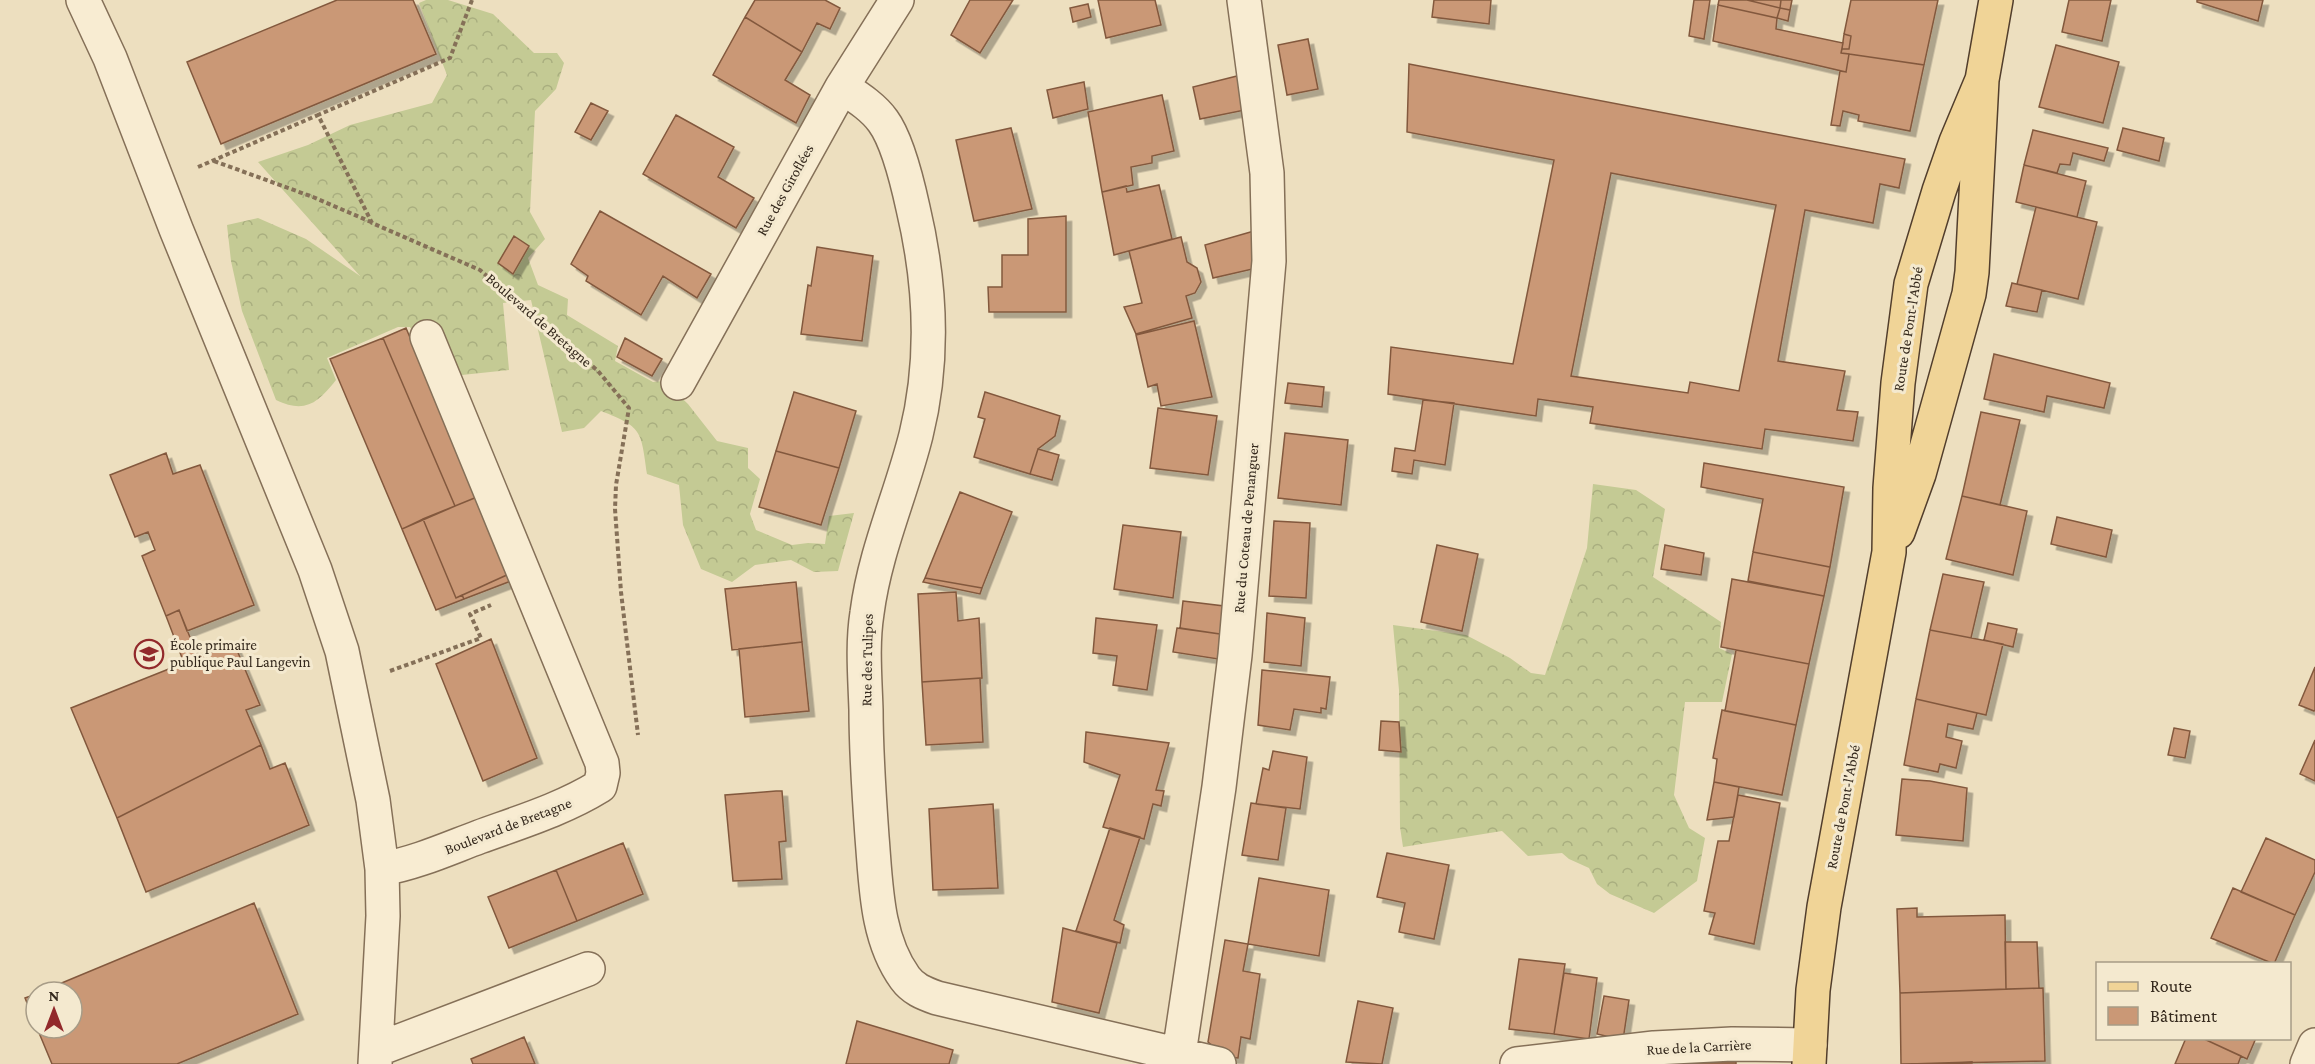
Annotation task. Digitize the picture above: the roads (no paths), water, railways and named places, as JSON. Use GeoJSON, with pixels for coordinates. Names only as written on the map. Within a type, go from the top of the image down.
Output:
{"type":"FeatureCollection","features":[{"type":"Feature","properties":{"kind":"main road","name":"Route de Pont-l'Abbé"},"geometry":{"type":"LineString","coordinates":[[1889,552],[1919,474],[1969,294],[1982,80],[1996,0]]}},
{"type":"Feature","properties":{"kind":"main road","name":"Route de Pont-l'Abbé"},"geometry":{"type":"LineString","coordinates":[[1809,1054],[1813,990],[1824,907],[1889,552],[1890,488],[1898,383],[1911,284],[1956,142],[1982,80]]}},
{"type":"Feature","properties":{"kind":"street"},"geometry":{"type":"LineString","coordinates":[[83,0],[110,58],[315,570],[342,651],[373,800],[382,869],[383,916],[375,1057],[588,969]]}},
{"type":"Feature","properties":{"kind":"street","name":"Rue des Giroflées"},"geometry":{"type":"LineString","coordinates":[[678,383],[842,87],[897,0]]}},
{"type":"Feature","properties":{"kind":"street","name":"Rue du Coteau de Penanguer"},"geometry":{"type":"LineString","coordinates":[[1179,1054],[1219,788],[1234,666],[1269,261],[1267,173],[1244,0]]}},
{"type":"Feature","properties":{"kind":"street","name":"Rue des Tulipes"},"geometry":{"type":"LineString","coordinates":[[842,87],[868,105],[884,122],[896,148],[910,193],[928,287],[930,334],[921,410],[916,436],[877,558],[866,614],[864,640],[866,766],[878,903],[885,936],[905,977],[916,990],[937,998],[1179,1054]]}},
{"type":"Feature","properties":{"kind":"street","name":"Boulevard de Bretagne"},"geometry":{"type":"LineString","coordinates":[[382,869],[407,864],[551,811],[600,786],[603,773],[602,763],[427,337]]}},
{"type":"Feature","properties":{"kind":"street","name":"Rue de la Carrière"},"geometry":{"type":"LineString","coordinates":[[1517,1064],[1654,1048],[1732,1044],[1809,1054]]}},
{"type":"Feature","properties":{"kind":"street"},"geometry":{"type":"LineString","coordinates":[[2307,1064],[2315,1046]]}},
{"type":"Feature","properties":{"kind":"street"},"geometry":{"type":"LineString","coordinates":[[1179,1054],[1219,1064]]}},
{"type":"Feature","properties":{"kind":"place","name":"École primaire publique Paul Langevin"},"geometry":{"type":"Point","coordinates":[149,654]}}]}
